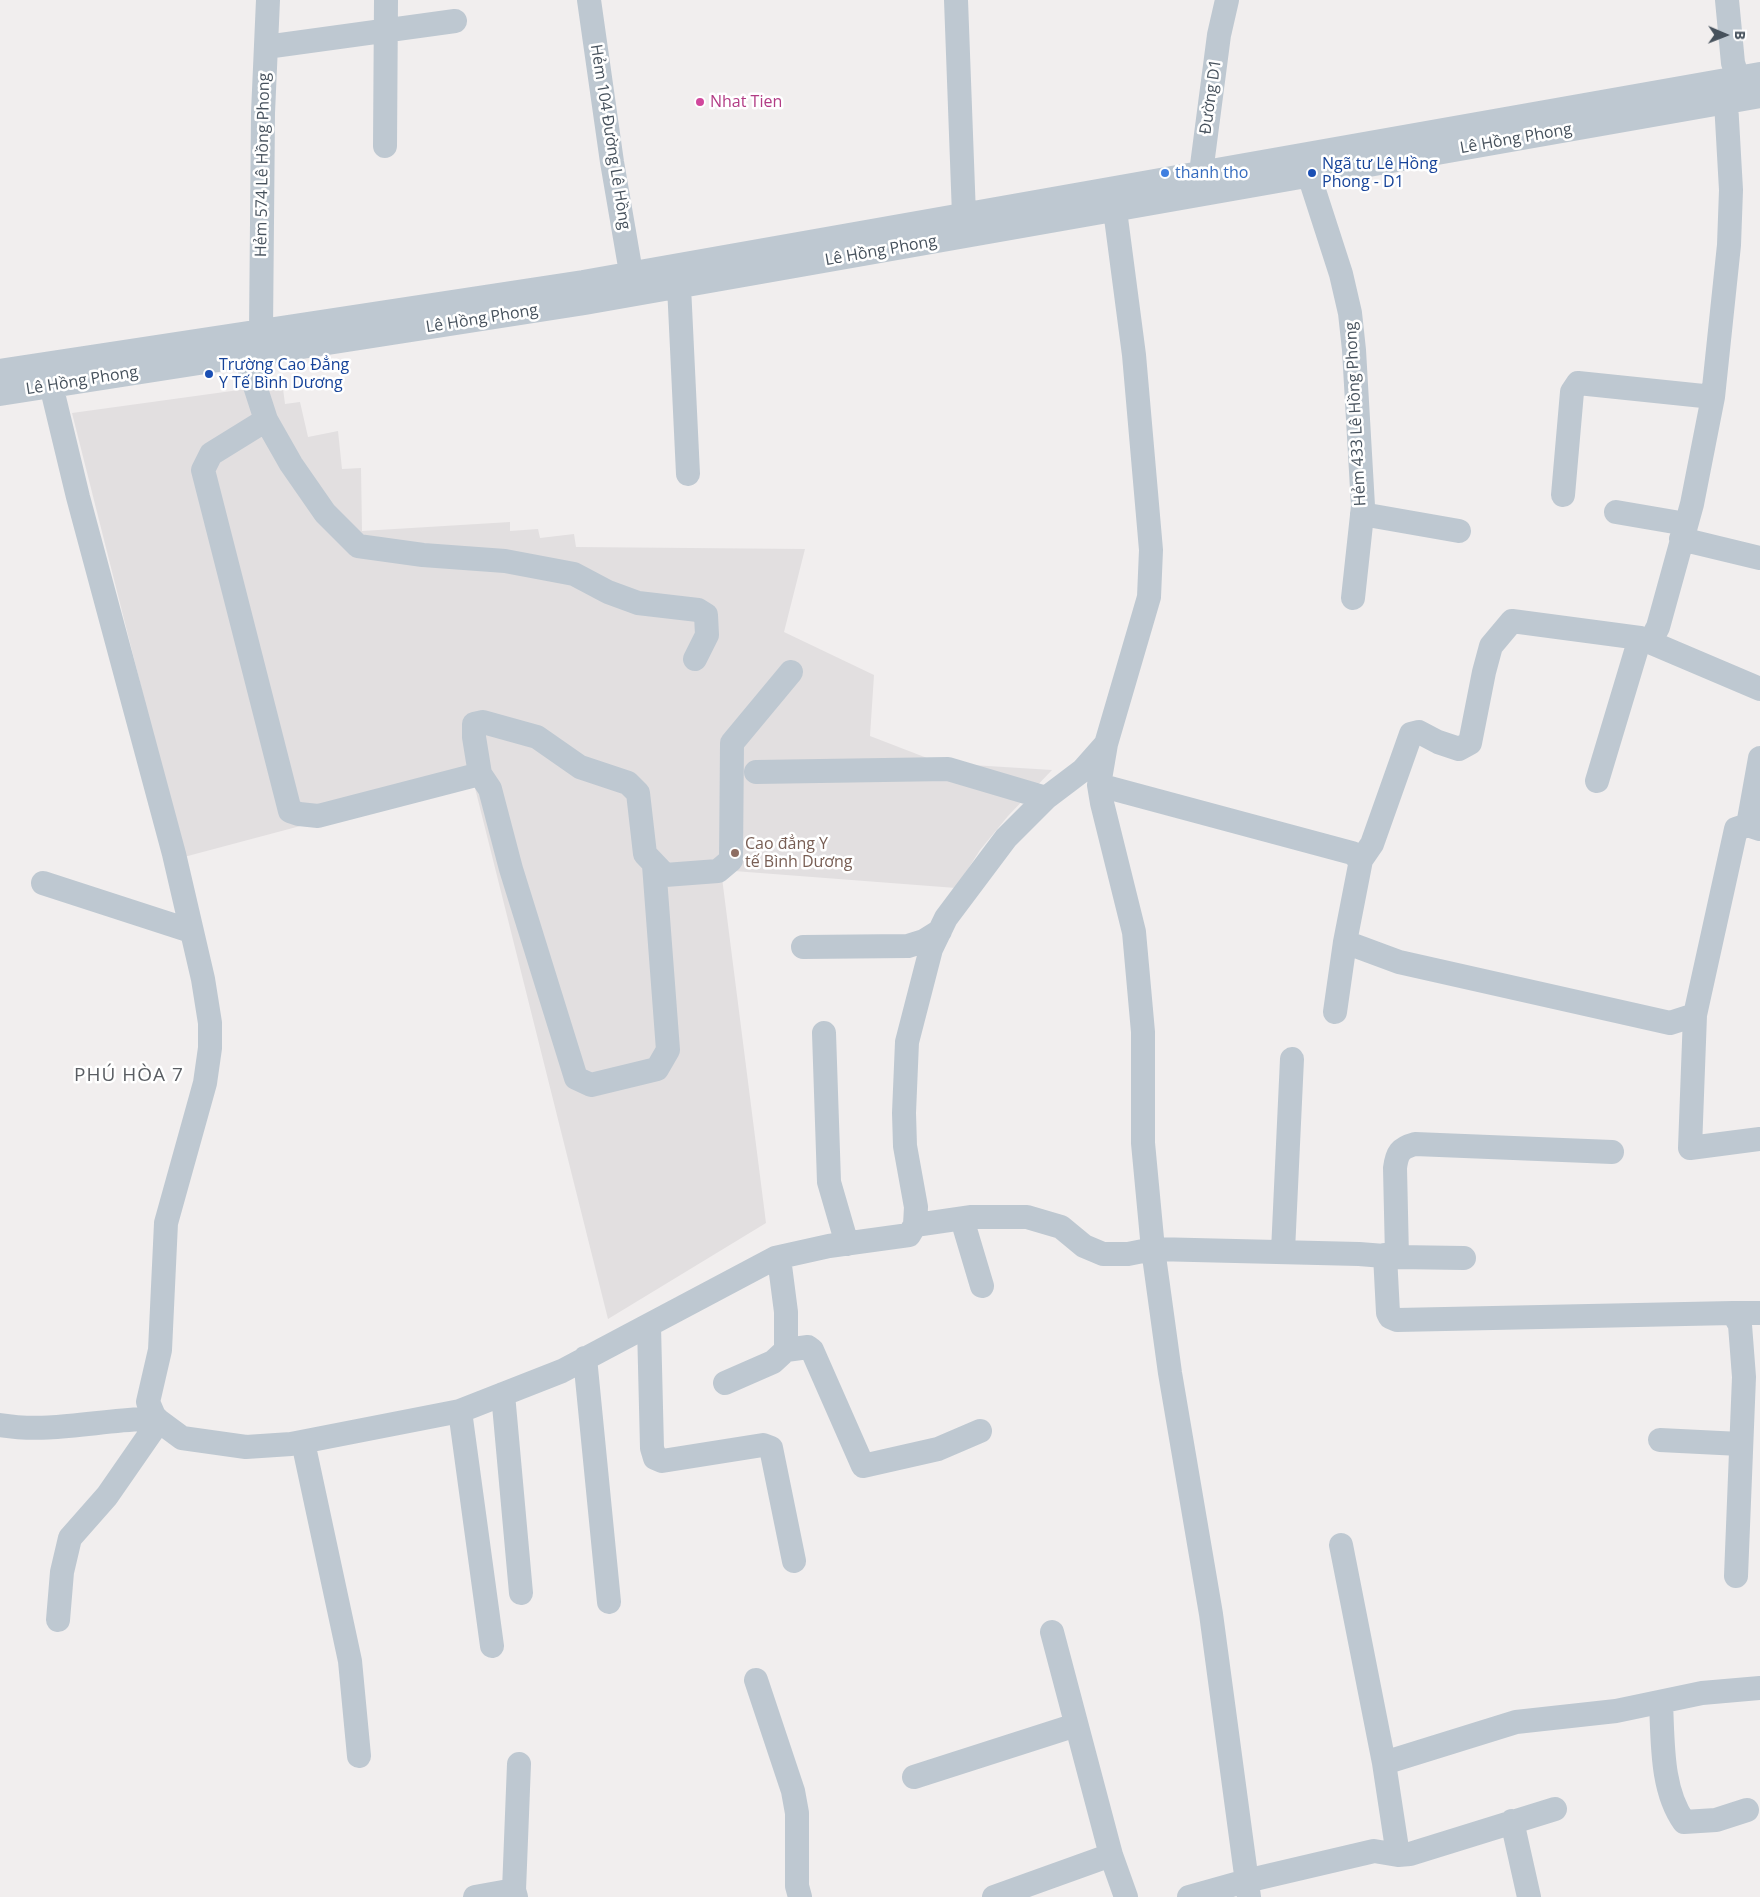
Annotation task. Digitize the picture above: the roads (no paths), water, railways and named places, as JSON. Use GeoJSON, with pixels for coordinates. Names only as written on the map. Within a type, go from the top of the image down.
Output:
{"type":"FeatureCollection","features":[{"type":"Feature","properties":{"kind":"street","name":"Hẻm 574 Lê Hồng Phong"},"geometry":{"type":"LineString","coordinates":[[261,331],[268,0]]}},
{"type":"Feature","properties":{"kind":"street"},"geometry":{"type":"LineString","coordinates":[[385,146],[386,0]]}},
{"type":"Feature","properties":{"kind":"street","name":"Hẻm 104 Đường Lê Hồng"},"geometry":{"type":"LineString","coordinates":[[590,0],[612,162],[634,284]]}},
{"type":"Feature","properties":{"kind":"street"},"geometry":{"type":"LineString","coordinates":[[956,0],[964,215]]}},
{"type":"Feature","properties":{"kind":"street","name":"Đường D1"},"geometry":{"type":"LineString","coordinates":[[1199,184],[1219,34],[1227,0]]}},
{"type":"Feature","properties":{"kind":"street"},"geometry":{"type":"LineString","coordinates":[[1727,0],[1733,63],[1749,76]]}},
{"type":"Feature","properties":{"kind":"street"},"geometry":{"type":"LineString","coordinates":[[266,47],[455,21]]}},
{"type":"Feature","properties":{"kind":"street","name":"Lê Hồng Phong"},"geometry":{"type":"LineString","coordinates":[[0,371],[261,331],[634,284],[679,286],[1114,199],[1749,76]]}},
{"type":"Feature","properties":{"kind":"street","name":"Lê Hồng Phong"},"geometry":{"type":"LineString","coordinates":[[1199,184],[1309,175],[1760,96]]}},
{"type":"Feature","properties":{"kind":"street"},"geometry":{"type":"LineString","coordinates":[[1597,781],[1645,640],[1658,627],[1703,456],[1713,397],[1729,245],[1731,190],[1726,102]]}},
{"type":"Feature","properties":{"kind":"street","name":"Hẻm 433 Lê Hồng Phong"},"geometry":{"type":"LineString","coordinates":[[1309,175],[1332,244],[1350,313],[1359,405],[1362,514],[1353,598]]}},
{"type":"Feature","properties":{"kind":"street"},"geometry":{"type":"LineString","coordinates":[[1114,199],[1134,355],[1151,550],[1149,597],[1106,744],[1099,785],[1134,932],[1143,1032],[1143,1143],[1153,1248],[1170,1373],[1211,1614],[1248,1889]]}},
{"type":"Feature","properties":{"kind":"street","name":"Lê Hồng Phong"},"geometry":{"type":"LineString","coordinates":[[0,394],[245,355],[634,284],[964,215],[1114,199]]}},
{"type":"Feature","properties":{"kind":"street"},"geometry":{"type":"LineString","coordinates":[[679,286],[688,474]]}},
{"type":"Feature","properties":{"kind":"street"},"geometry":{"type":"LineString","coordinates":[[245,355],[266,420],[291,464],[325,513],[358,546],[423,555],[505,561],[574,574],[608,592],[638,603],[698,610],[706,616],[707,635],[694,660]]}},
{"type":"Feature","properties":{"kind":"street"},"geometry":{"type":"LineString","coordinates":[[1563,495],[1572,392],[1578,382],[1713,397]]}},
{"type":"Feature","properties":{"kind":"street"},"geometry":{"type":"LineString","coordinates":[[51,385],[78,497],[174,854],[207,1002],[210,1048],[205,1083],[166,1223],[160,1350],[148,1402],[156,1418],[182,1438],[246,1447],[303,1442],[460,1411],[562,1370],[649,1326],[751,1270],[779,1258],[909,1234],[915,1226],[916,1207],[905,1146],[904,1113],[907,1042],[931,949],[946,918],[983,866],[1006,838],[1046,798],[1082,770],[1106,744]]}},
{"type":"Feature","properties":{"kind":"street"},"geometry":{"type":"LineString","coordinates":[[266,420],[211,454],[203,470],[290,811],[318,816],[480,774]]}},
{"type":"Feature","properties":{"kind":"street"},"geometry":{"type":"LineString","coordinates":[[1616,512],[1684,532],[1760,558]]}},
{"type":"Feature","properties":{"kind":"street"},"geometry":{"type":"LineString","coordinates":[[1362,514],[1459,531]]}},
{"type":"Feature","properties":{"kind":"street"},"geometry":{"type":"LineString","coordinates":[[1335,1012],[1345,942],[1362,860],[1372,844],[1411,734],[1419,732],[1438,742],[1459,749],[1470,744],[1491,646],[1512,621],[1645,640],[1760,689]]}},
{"type":"Feature","properties":{"kind":"street"},"geometry":{"type":"LineString","coordinates":[[654,865],[668,1050],[657,1069],[591,1085],[576,1078],[511,869],[490,789],[480,774],[474,737],[474,724],[483,722],[537,737],[580,767],[628,783],[638,793],[645,854],[654,865],[666,874],[718,871],[731,860],[732,743],[791,672]]}},
{"type":"Feature","properties":{"kind":"street"},"geometry":{"type":"LineString","coordinates":[[1760,758],[1754,827],[1736,829],[1695,1015],[1690,1148],[1760,1139]]}},
{"type":"Feature","properties":{"kind":"street"},"geometry":{"type":"LineString","coordinates":[[756,772],[948,769],[1046,798]]}},
{"type":"Feature","properties":{"kind":"street"},"geometry":{"type":"LineString","coordinates":[[1099,785],[1268,829],[1352,853],[1362,860]]}},
{"type":"Feature","properties":{"kind":"street"},"geometry":{"type":"LineString","coordinates":[[43,883],[191,931]]}},
{"type":"Feature","properties":{"kind":"street"},"geometry":{"type":"LineString","coordinates":[[803,947],[908,946],[924,941],[940,930]]}},
{"type":"Feature","properties":{"kind":"street"},"geometry":{"type":"LineString","coordinates":[[1345,942],[1398,962],[1670,1023],[1695,1015]]}},
{"type":"Feature","properties":{"kind":"street"},"geometry":{"type":"LineString","coordinates":[[824,1033],[829,1182],[847,1244]]}},
{"type":"Feature","properties":{"kind":"street"},"geometry":{"type":"LineString","coordinates":[[1283,1252],[1292,1059]]}},
{"type":"Feature","properties":{"kind":"street"},"geometry":{"type":"LineString","coordinates":[[1612,1152],[1415,1144],[1402,1147],[1396,1156],[1395,1168],[1388,1313],[1390,1317],[1397,1320],[1760,1313]]}},
{"type":"Feature","properties":{"kind":"street"},"geometry":{"type":"LineString","coordinates":[[915,1226],[962,1219],[1027,1217],[1061,1227],[1084,1246],[1103,1254],[1128,1254],[1153,1248],[1464,1258]]}},
{"type":"Feature","properties":{"kind":"street"},"geometry":{"type":"LineString","coordinates":[[962,1219],[982,1286]]}},
{"type":"Feature","properties":{"kind":"street"},"geometry":{"type":"LineString","coordinates":[[779,1258],[786,1312],[786,1350]]}},
{"type":"Feature","properties":{"kind":"street"},"geometry":{"type":"LineString","coordinates":[[1733,1313],[1740,1325],[1744,1377],[1736,1576]]}},
{"type":"Feature","properties":{"kind":"street"},"geometry":{"type":"LineString","coordinates":[[649,1326],[652,1448],[655,1458],[662,1461],[764,1445],[771,1448],[794,1561]]}},
{"type":"Feature","properties":{"kind":"street"},"geometry":{"type":"LineString","coordinates":[[725,1383],[773,1362],[786,1350],[808,1347],[812,1350],[863,1466],[938,1449],[980,1431]]}},
{"type":"Feature","properties":{"kind":"street"},"geometry":{"type":"LineString","coordinates":[[585,1358],[609,1602]]}},
{"type":"Feature","properties":{"kind":"street"},"geometry":{"type":"LineString","coordinates":[[503,1394],[521,1593]]}},
{"type":"Feature","properties":{"kind":"street"},"geometry":{"type":"LineString","coordinates":[[460,1411],[492,1646]]}},
{"type":"Feature","properties":{"kind":"street"},"geometry":{"type":"LineString","coordinates":[[0,1425],[23,1429],[60,1428],[156,1418]]}},
{"type":"Feature","properties":{"kind":"street"},"geometry":{"type":"LineString","coordinates":[[58,1620],[62,1572],[70,1538],[107,1496],[156,1418]]}},
{"type":"Feature","properties":{"kind":"street"},"geometry":{"type":"LineString","coordinates":[[1660,1440],[1740,1444]]}},
{"type":"Feature","properties":{"kind":"street"},"geometry":{"type":"LineString","coordinates":[[303,1442],[350,1661],[359,1756]]}},
{"type":"Feature","properties":{"kind":"street"},"geometry":{"type":"LineString","coordinates":[[1342,1545],[1384,1763],[1398,1855]]}},
{"type":"Feature","properties":{"kind":"street"},"geometry":{"type":"LineString","coordinates":[[1052,1632],[1110,1855],[1126,1897]]}},
{"type":"Feature","properties":{"kind":"street"},"geometry":{"type":"LineString","coordinates":[[756,1680],[793,1791],[796,1813],[797,1886],[800,1897]]}},
{"type":"Feature","properties":{"kind":"street"},"geometry":{"type":"LineString","coordinates":[[1384,1763],[1516,1722],[1616,1712],[1702,1694],[1760,1688]]}},
{"type":"Feature","properties":{"kind":"street"},"geometry":{"type":"LineString","coordinates":[[1660,1703],[1665,1763],[1674,1809],[1684,1822],[1716,1820],[1748,1810]]}},
{"type":"Feature","properties":{"kind":"street"},"geometry":{"type":"LineString","coordinates":[[914,1777],[1076,1725]]}},
{"type":"Feature","properties":{"kind":"street"},"geometry":{"type":"LineString","coordinates":[[475,1897],[515,1894],[519,1764]]}},
{"type":"Feature","properties":{"kind":"street"},"geometry":{"type":"LineString","coordinates":[[1190,1897],[1248,1889],[1374,1851],[1398,1855],[1410,1854],[1555,1809]]}},
{"type":"Feature","properties":{"kind":"street"},"geometry":{"type":"LineString","coordinates":[[1512,1821],[1529,1897]]}},
{"type":"Feature","properties":{"kind":"street"},"geometry":{"type":"LineString","coordinates":[[994,1897],[1110,1855]]}},
{"type":"Feature","properties":{"kind":"place","name":"Nhat Tien"},"geometry":{"type":"Point","coordinates":[700,102]}},
{"type":"Feature","properties":{"kind":"place","name":"thanh tho"},"geometry":{"type":"Point","coordinates":[1165,173]}},
{"type":"Feature","properties":{"kind":"place","name":"Ngã tư Lê Hồng Phong - D1"},"geometry":{"type":"Point","coordinates":[1312,173]}},
{"type":"Feature","properties":{"kind":"place","name":"Trường Cao Đẳng Y Tế Bình Dương"},"geometry":{"type":"Point","coordinates":[209,374]}},
{"type":"Feature","properties":{"kind":"place","name":"Cao đẳng Y tế Bình Dương"},"geometry":{"type":"Point","coordinates":[735,853]}},
{"type":"Feature","properties":{"kind":"district","name":"PHÚ HÒA 7"},"geometry":{"type":"Point","coordinates":[129,1076]}}]}
